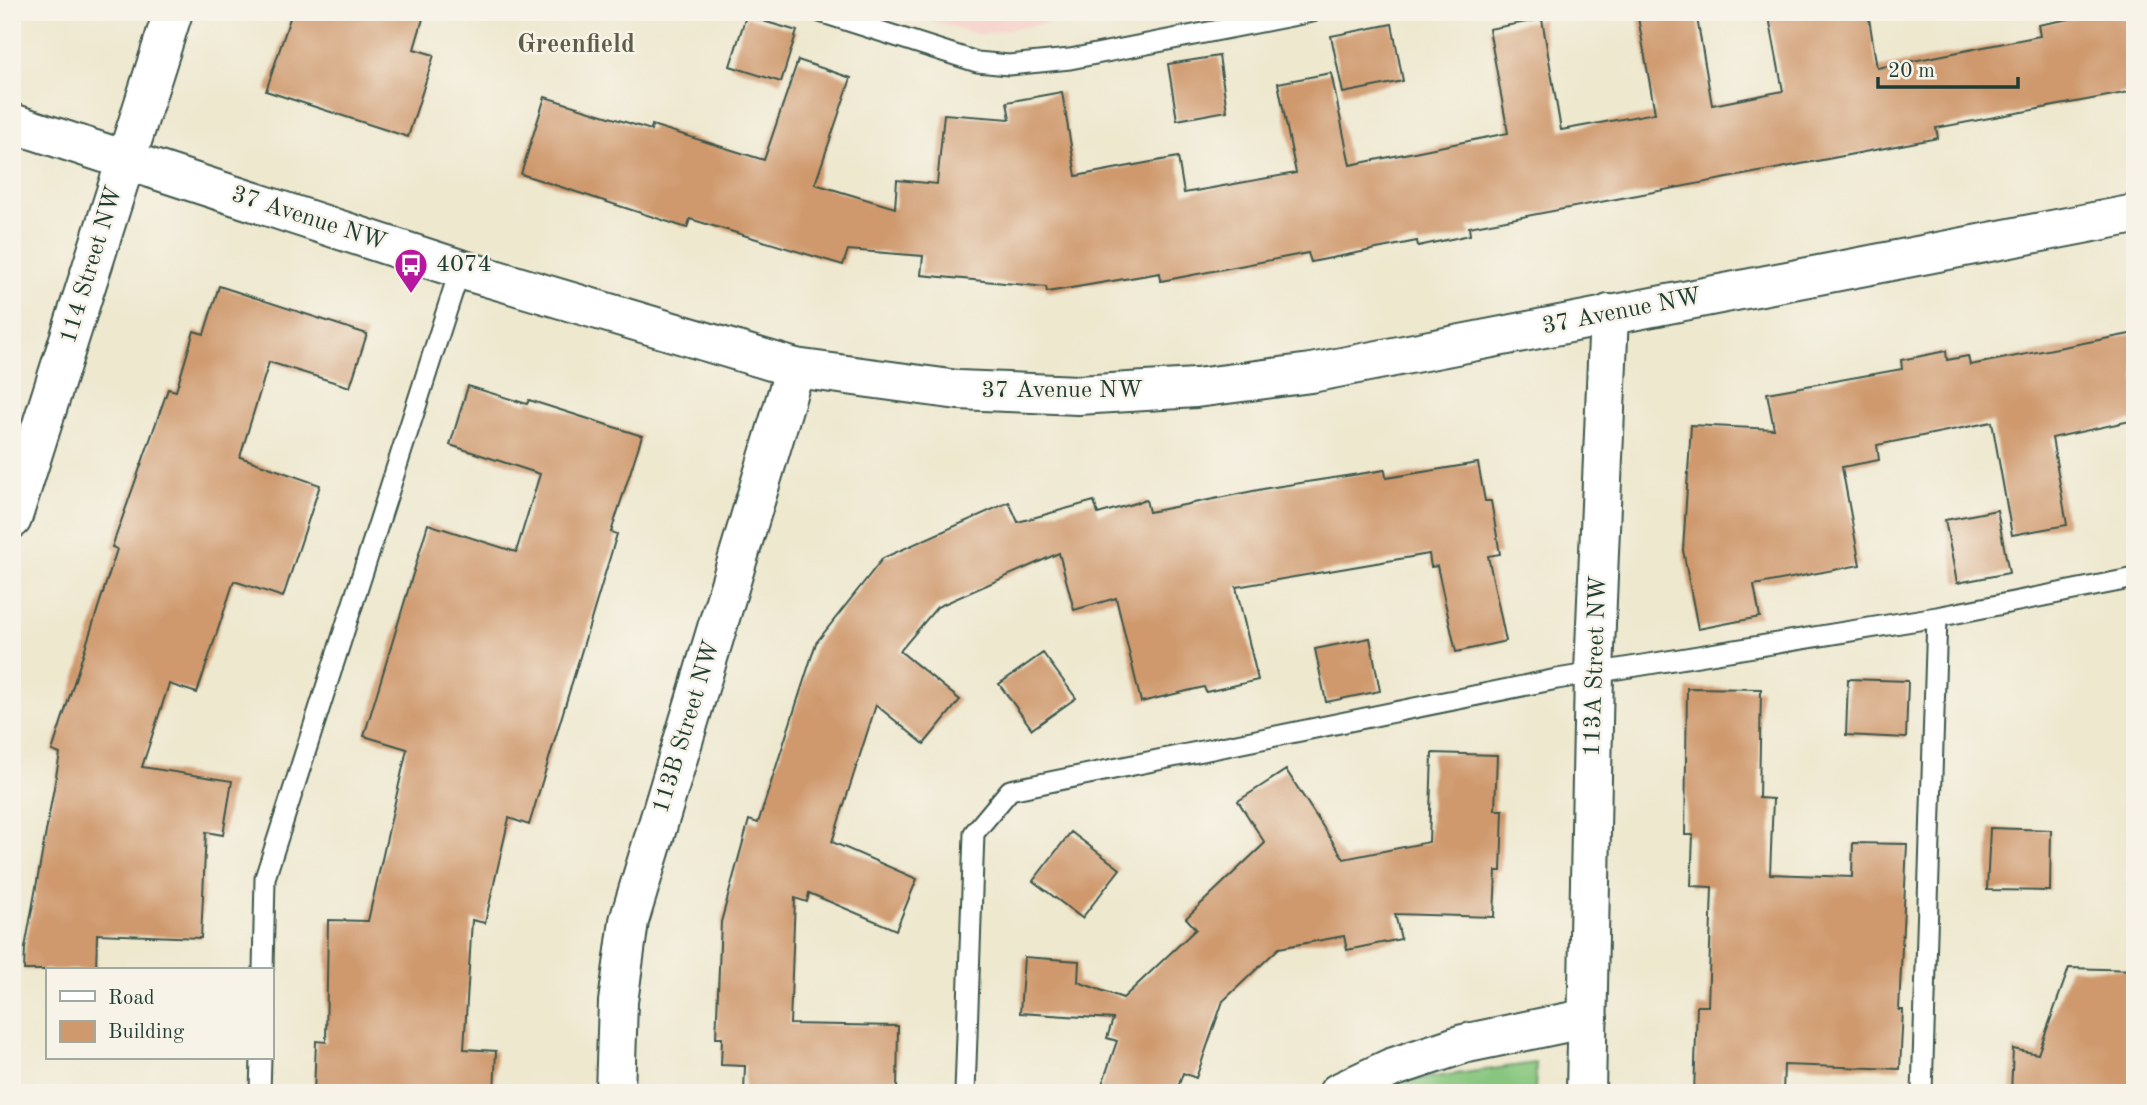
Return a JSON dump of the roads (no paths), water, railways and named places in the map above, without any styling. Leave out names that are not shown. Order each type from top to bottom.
[{"type":"street","name":"114 Street NW","points":[[12,519],[173,12]]},
{"type":"street","name":"37 Avenue NW","points":[[12,122],[460,269],[795,368],[958,390],[1078,395],[1157,390],[1311,373],[2135,214]]},
{"type":"street","name":"113A Street NW","points":[[1586,1093],[1594,672],[1609,314]]},
{"type":"street","name":"113B Street NW","points":[[615,1093],[618,1002],[629,921],[795,368]]},
{"type":"street","points":[[1338,1093],[1391,1068],[1463,1044],[1588,1017]]},
{"type":"lane","points":[[820,12],[977,62],[1009,65],[1070,60],[1312,12]]},
{"type":"lane","points":[[263,968],[265,878],[460,269]]},
{"type":"lane","points":[[965,1093],[974,833],[1010,790],[1594,672],[1937,617],[2135,578]]},
{"type":"lane","points":[[1922,1093],[1937,617]]},
{"type":"lane","points":[[260,1093],[261,1060]]},
{"type":"place","name":"4074","points":[[411,295]]},
{"type":"district","name":"Greenfield","points":[[576,45]]}]
